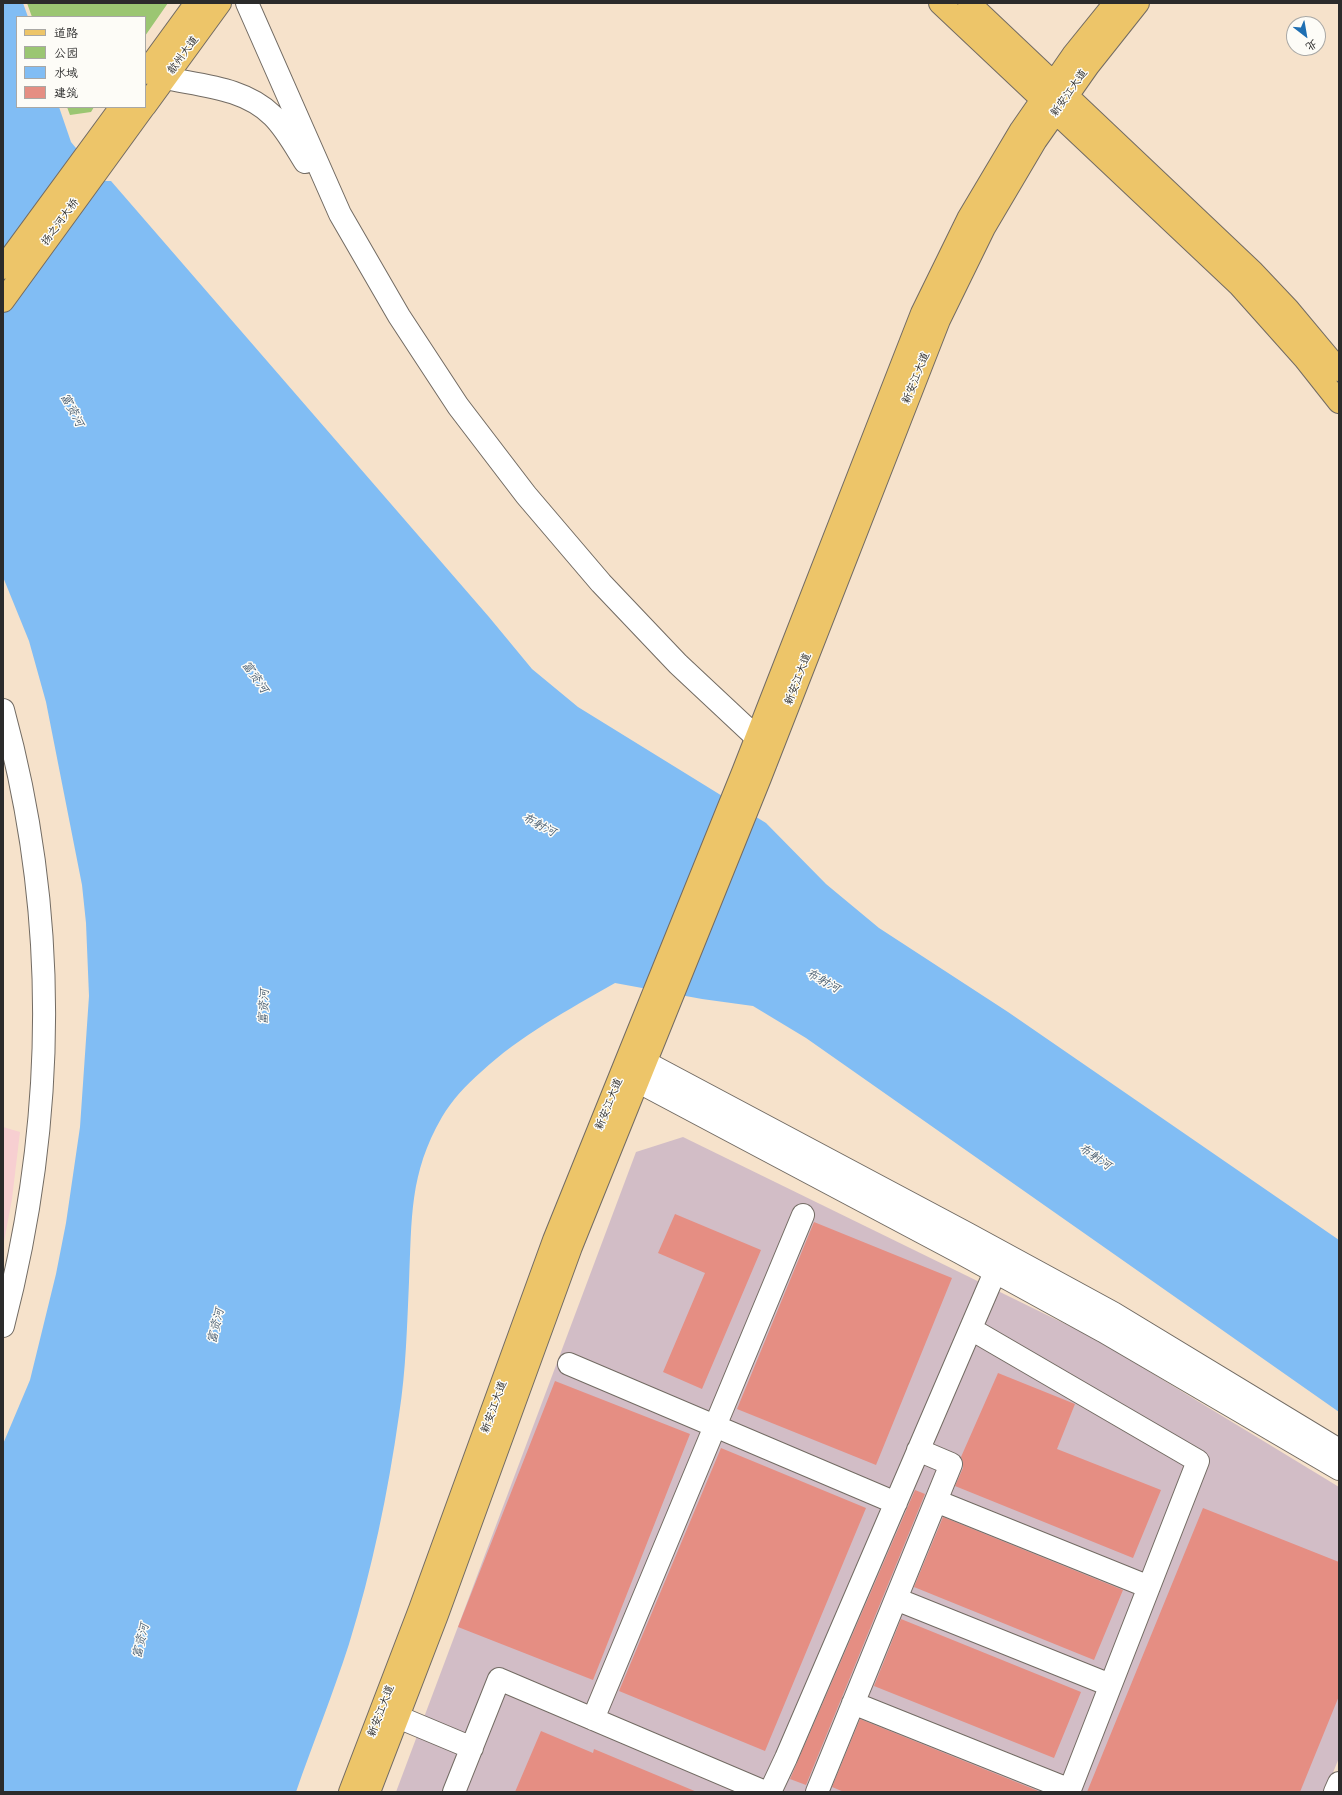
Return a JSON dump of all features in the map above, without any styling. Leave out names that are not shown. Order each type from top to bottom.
[{"type":"main road","name":"歙州大道","points":[[146,104],[155,76],[196,3]]},
{"type":"main road","name":"歙州大道","points":[[155,76],[220,3]]},
{"type":"main road","points":[[940,3],[1055,96],[1253,272],[1288,309],[1339,370]]},
{"type":"main road","points":[[969,3],[1055,96],[1239,285],[1305,359],[1339,402]]},
{"type":"main road","name":"新安江大道","points":[[370,1792],[440,1608],[571,1247],[634,1068],[748,782],[939,320],[984,228],[1013,177],[1055,96],[1115,3]]},
{"type":"main road","name":"新安江大道","points":[[748,782],[756,737],[922,313],[968,219],[1001,161],[1055,96],[1138,3]]},
{"type":"main road","points":[[111,137],[120,108]]},
{"type":"main road","name":"歙州大道","points":[[111,137],[144,108]]},
{"type":"main road","name":"扬之河大桥","points":[[3,268],[111,137]]},
{"type":"main road","name":"扬之河大桥","points":[[3,301],[111,137]]},
{"type":"main road","name":"新安江大道","points":[[350,1792],[420,1609],[554,1240],[634,1068]]},
{"type":"street","points":[[247,3],[340,214]]},
{"type":"street","points":[[155,76],[234,92],[245,96],[264,108],[282,126],[340,214],[372,272],[428,361],[485,443],[563,540],[641,625],[689,674],[756,737]]},
{"type":"street","points":[[3,710],[22,788],[36,871],[41,922],[45,1005],[43,1078],[37,1142],[17,1264],[3,1326]]},
{"type":"street","points":[[634,1068],[1116,1339],[1339,1469]]},
{"type":"street","points":[[634,1068],[968,1234],[1113,1314],[1339,1450]]},
{"type":"street","points":[[593,1719],[803,1216]]},
{"type":"street","points":[[770,1792],[995,1272]]},
{"type":"street","points":[[853,1703],[1069,1791],[1198,1461],[971,1329]]},
{"type":"street","points":[[569,1364],[896,1502]]},
{"type":"street","points":[[817,1792],[951,1464],[918,1450]]},
{"type":"street","points":[[936,1501],[1149,1587]]},
{"type":"street","points":[[896,1599],[1110,1685]]},
{"type":"street","points":[[454,1792],[499,1679],[765,1792]]},
{"type":"street","points":[[398,1716],[472,1748]]},
{"type":"street","points":[[1335,1792],[1339,1783]]},
{"type":"shaded area","points":[[3,1127],[20,1132],[12,1199],[3,1247]]},
{"type":"shaded area","points":[[683,1137],[1094,1338],[1339,1487],[1339,1758],[1325,1792],[396,1792],[636,1152]]},
{"type":"green space","points":[[27,3],[168,3],[146,35],[146,16],[32,16]]},
{"type":"green space","points":[[67,108],[93,108],[91,112],[70,115]]},
{"type":"water","points":[[3,3],[23,3],[28,16],[16,16],[16,108],[59,108],[71,142],[103,181],[111,181],[489,617],[532,669],[578,707],[766,823],[826,884],[879,928],[1008,1012],[1339,1240],[1339,1412],[806,1038],[753,1006],[702,999],[615,983],[562,1013],[512,1046],[475,1077],[450,1105],[442,1117],[423,1158],[414,1197],[412,1217],[403,1382],[395,1444],[384,1502],[372,1560],[349,1644],[296,1792],[3,1792],[3,1444],[30,1380],[56,1274],[66,1223],[80,1127],[89,996],[86,923],[82,885],[46,702],[29,641],[3,577]]},
{"type":"building","points":[[675,1214],[761,1250],[702,1389],[663,1372],[705,1273],[658,1253]]},
{"type":"building","points":[[814,1222],[952,1278],[876,1465],[737,1409]]},
{"type":"building","points":[[998,1373],[1075,1404],[1057,1449],[1161,1490],[1133,1558],[955,1486],[963,1468],[961,1457]]},
{"type":"building","points":[[555,1381],[690,1434],[593,1680],[458,1627]]},
{"type":"building","points":[[721,1448],[866,1508],[765,1751],[619,1691]]},
{"type":"building","points":[[915,1490],[925,1494],[806,1785],[790,1779]]},
{"type":"building","points":[[1203,1508],[1339,1562],[1339,1696],[1300,1792],[1087,1792]]},
{"type":"building","points":[[943,1517],[1123,1590],[1094,1660],[914,1587]]},
{"type":"building","points":[[901,1619],[1081,1692],[1054,1758],[874,1686]]},
{"type":"building","points":[[860,1719],[1041,1792],[844,1792],[832,1787]]},
{"type":"building","points":[[541,1731],[593,1753],[594,1749],[697,1792],[515,1792]]},
{"type":"water label","name":"富资河","points":[[72,410]]},
{"type":"water label","name":"富资河","points":[[255,677]]},
{"type":"water label","name":"布射河","points":[[539,825]]},
{"type":"water label","name":"布射河","points":[[823,981]]},
{"type":"water label","name":"富资河","points":[[264,1007]]},
{"type":"water label","name":"布射河","points":[[1095,1157]]},
{"type":"water label","name":"富资河","points":[[216,1326]]},
{"type":"water label","name":"富资河","points":[[141,1641]]}]
